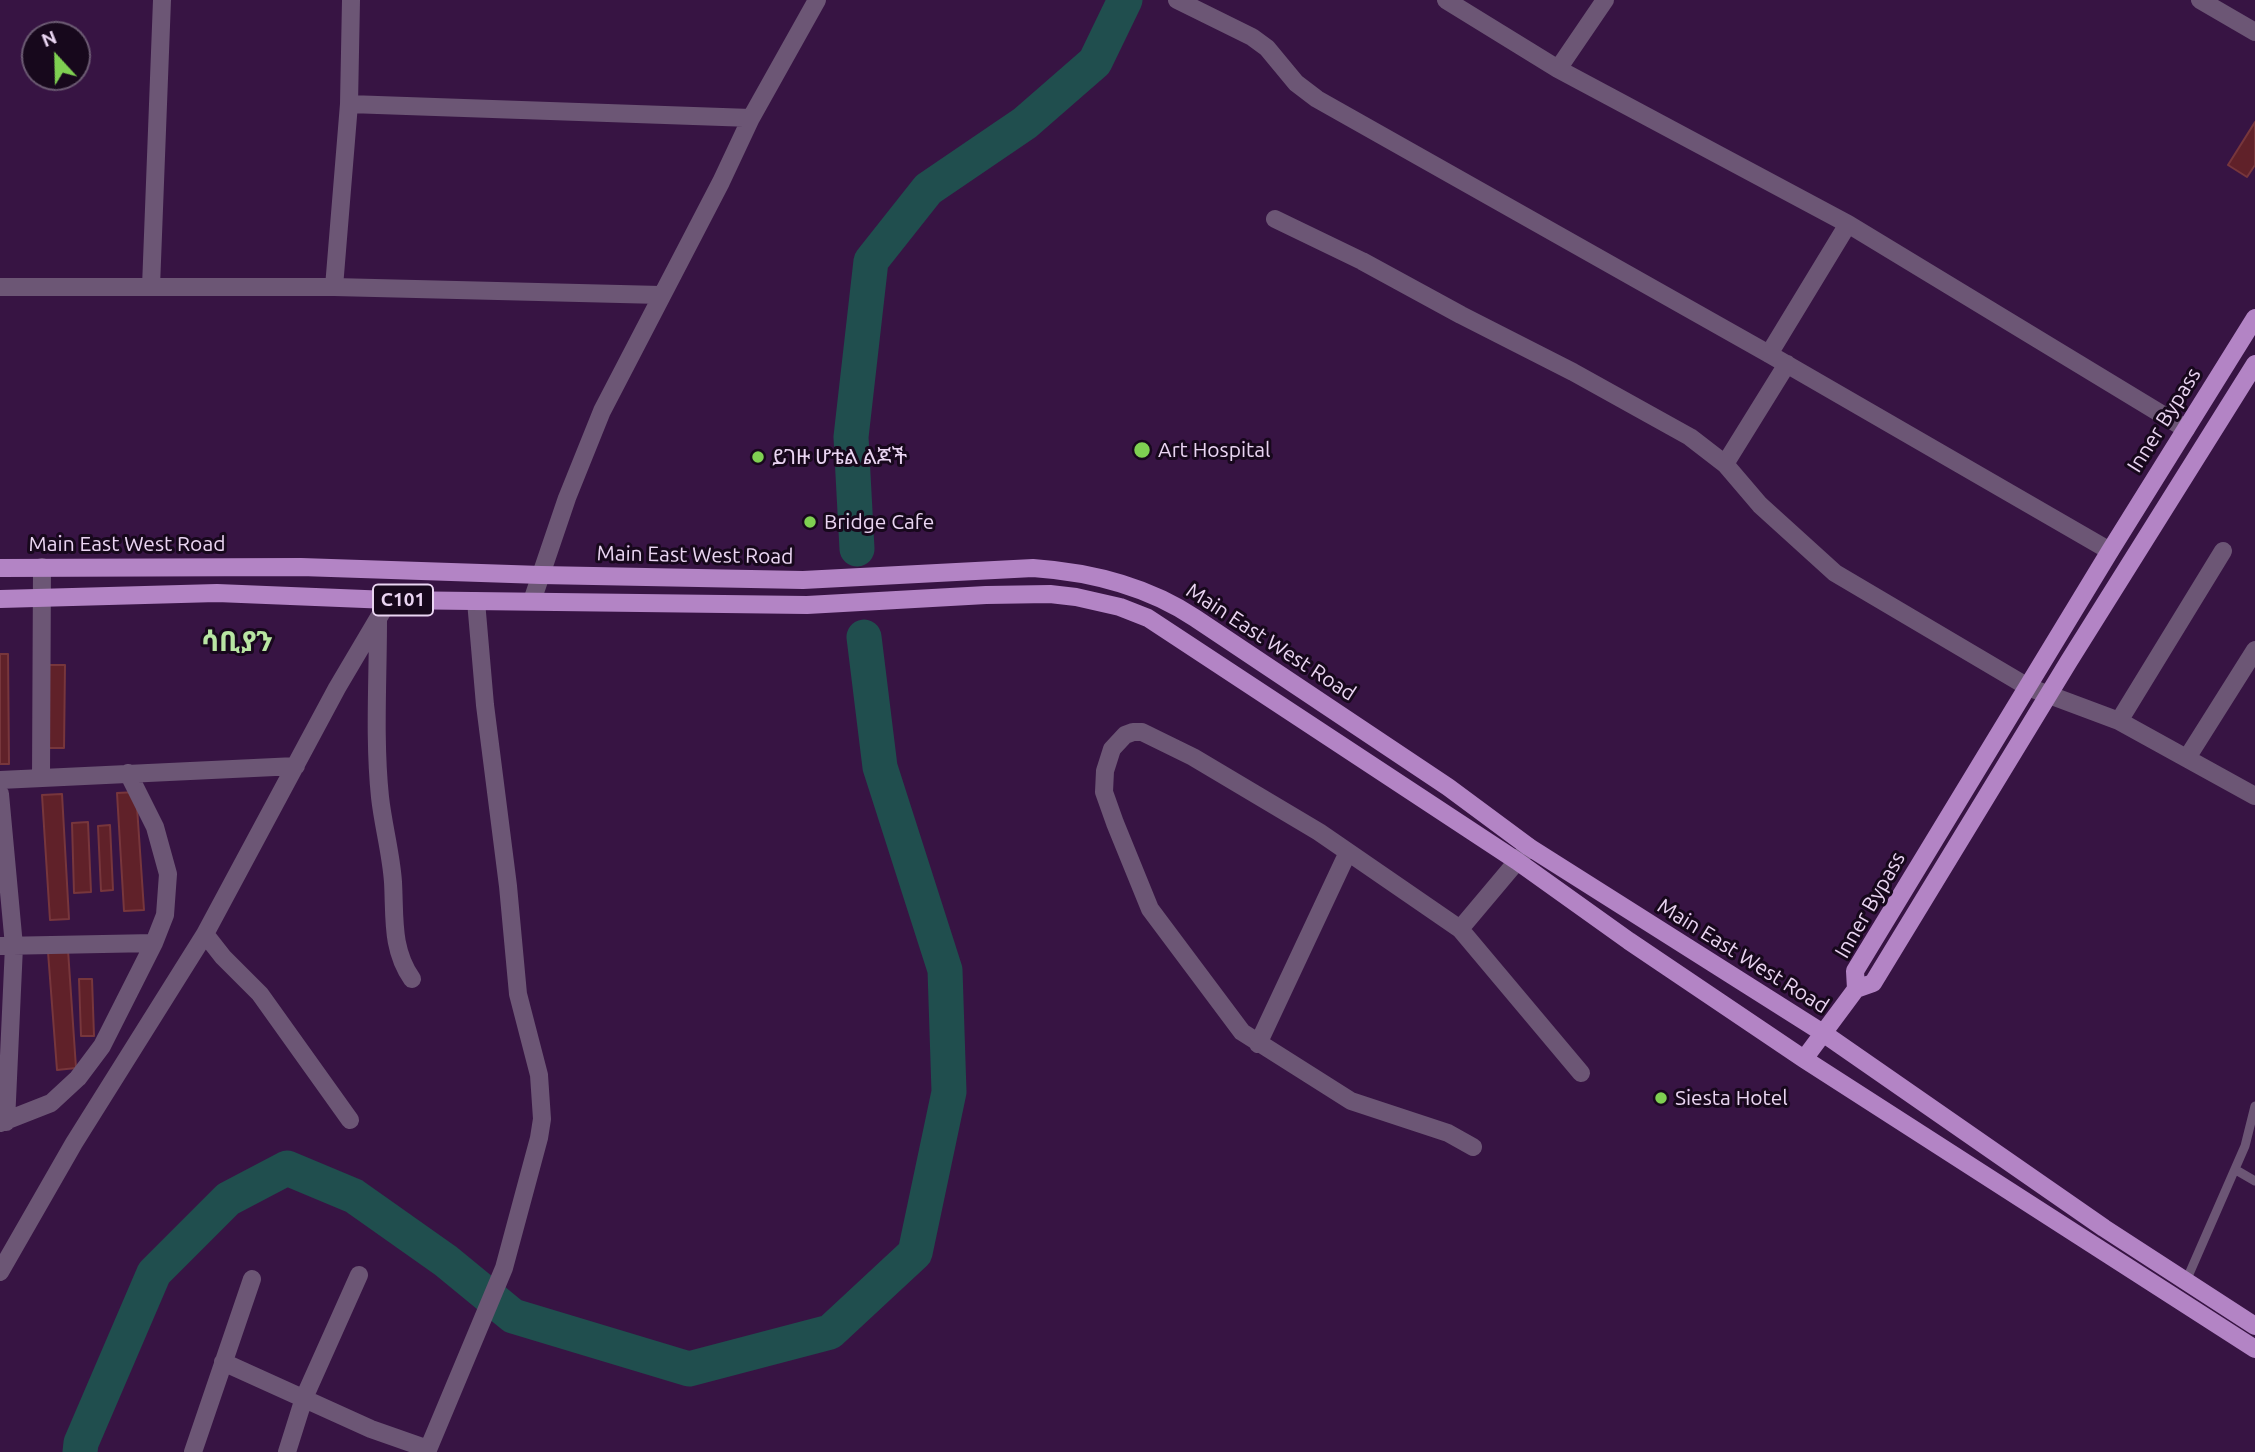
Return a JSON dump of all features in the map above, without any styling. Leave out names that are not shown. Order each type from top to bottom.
[{"type":"main road","name":"Inner Bypass","points":[[2255,318],[1855,971],[1856,989],[1873,983],[2255,364]]},
{"type":"main road","name":"Main East West Road","points":[[0,568],[301,567],[803,580],[1033,568],[1068,570],[1124,584],[1174,604],[1448,788],[1529,847],[1823,1033],[2104,1228],[2255,1326]]},
{"type":"main road","points":[[700,576],[700,604]]},
{"type":"main road","name":"C101","points":[[0,599],[217,593],[389,600],[807,605],[1051,594],[1119,607],[1147,618],[1181,639]]},
{"type":"main road","points":[[1195,618],[1181,639],[1517,861],[1629,941],[1804,1059],[2255,1349]]},
{"type":"main road","points":[[1433,807],[1448,788]]},
{"type":"main road","points":[[1629,941],[1645,920]]},
{"type":"main road","points":[[1804,1059],[1856,989]]},
{"type":"street","points":[[151,287],[162,0]]},
{"type":"street","points":[[334,287],[349,104],[351,0]]},
{"type":"street","points":[[532,601],[567,498],[602,411],[721,182],[751,118],[817,0]]},
{"type":"street","points":[[1177,0],[1252,37],[1267,48],[1296,83],[1317,99],[1787,364],[2110,551]]},
{"type":"street","points":[[1446,0],[1559,69],[1848,224],[2186,429]]},
{"type":"street","points":[[1559,69],[1605,0]]},
{"type":"street","points":[[2200,0],[2255,32]]},
{"type":"street","points":[[349,104],[751,118]]},
{"type":"street","points":[[1275,219],[1362,261],[1690,437],[1725,464],[1760,505],[1835,573],[2028,687],[2119,721],[2255,796]]},
{"type":"street","points":[[1769,354],[1848,224]]},
{"type":"street","points":[[0,287],[334,287],[661,295]]},
{"type":"street","points":[[1725,464],[1787,364]]},
{"type":"street","points":[[2119,721],[2223,551]]},
{"type":"street","points":[[41,777],[43,567]]},
{"type":"street","points":[[0,1272],[75,1143],[205,934],[337,688],[389,600]]},
{"type":"street","points":[[223,1362],[371,1429],[428,1451],[503,1268],[539,1138],[541,1099],[539,1075],[518,994],[508,886],[485,705],[476,601]]},
{"type":"street","points":[[378,621],[376,744],[380,798],[393,882],[392,912],[397,946],[404,967],[412,979]]},
{"type":"street","points":[[2187,758],[2255,650]]},
{"type":"street","points":[[1473,1147],[1448,1133],[1351,1101],[1242,1032],[1150,909],[1115,823],[1104,792],[1105,771],[1112,749],[1125,735],[1142,732],[1193,757],[1348,852],[1460,929],[1581,1073]]},
{"type":"street","points":[[0,780],[296,766]]},
{"type":"street","points":[[0,794],[7,946],[3,1123],[51,1103],[78,1078],[102,1046],[155,943],[165,915],[168,874],[155,827],[128,773]]},
{"type":"street","points":[[1460,929],[1529,847]]},
{"type":"street","points":[[1258,1044],[1348,852]]},
{"type":"street","points":[[205,934],[223,957],[260,994],[350,1120]]},
{"type":"street","points":[[7,946],[155,943]]},
{"type":"street","points":[[287,1452],[304,1398],[359,1275]]},
{"type":"street","points":[[193,1452],[252,1279]]},
{"type":"lane","points":[[2175,1297],[2186,1281],[2236,1170],[2255,1107]]},
{"type":"lane","points":[[2236,1170],[2255,1181]]},
{"type":"building","points":[[2255,122],[2255,165],[2247,177],[2228,165]]},
{"type":"building","points":[[0,654],[8,654],[9,764],[0,764]]},
{"type":"building","points":[[49,665],[65,665],[64,748],[48,748]]},
{"type":"building","points":[[136,792],[144,910],[124,911],[117,793]]},
{"type":"building","points":[[62,794],[69,919],[50,920],[42,795]]},
{"type":"building","points":[[88,822],[91,892],[74,893],[72,823]]},
{"type":"building","points":[[110,825],[113,890],[101,891],[98,826]]},
{"type":"building","points":[[68,950],[76,1068],[57,1070],[48,952]]},
{"type":"building","points":[[79,979],[92,979],[94,1036],[81,1036]]},
{"type":"waterway","points":[[857,549],[851,437],[871,261],[928,189],[1025,123],[1095,62],[1125,0]]},
{"type":"waterway","points":[[80,1452],[81,1443],[154,1273],[228,1199],[287,1168],[354,1196],[446,1261],[513,1316],[689,1369],[830,1332],[915,1253],[949,1092],[945,970],[880,767],[864,637]]},
{"type":"place","name":"Art Hospital","points":[[1142,450]]},
{"type":"place","name":"ይገዙ ሆቴል ልጆች","points":[[758,457]]},
{"type":"place","name":"Bridge Cafe","points":[[810,522]]},
{"type":"place","name":"Siesta Hotel","points":[[1661,1098]]},
{"type":"district","name":"ሳቢያን","points":[[237,642]]}]
